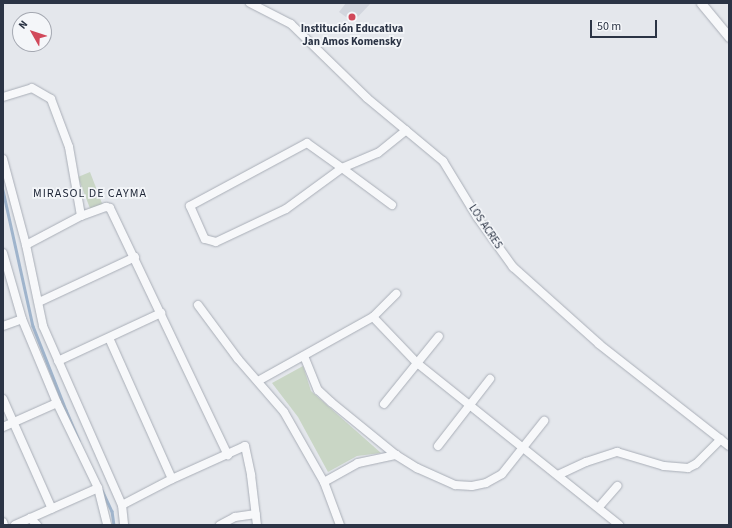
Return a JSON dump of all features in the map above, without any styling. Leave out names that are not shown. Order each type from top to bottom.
[{"type":"street","name":"LOS ACRES","points":[[250,3],[291,24],[367,98],[443,161],[477,218],[513,267],[599,344],[729,446]]},
{"type":"street","points":[[701,3],[729,36]]},
{"type":"street","points":[[3,96],[32,88],[51,99],[69,147],[81,216]]},
{"type":"street","points":[[392,205],[342,168],[307,143],[190,206],[205,238],[216,242],[286,208],[342,168],[378,153],[406,130]]},
{"type":"street","points":[[3,159],[26,245],[43,326],[122,505],[124,525]]},
{"type":"street","points":[[26,245],[81,216],[106,207],[110,208],[228,455]]},
{"type":"street","points":[[3,253],[4,263],[22,319],[57,403],[98,488],[107,525]]},
{"type":"street","points":[[39,302],[135,258]]},
{"type":"street","points":[[258,381],[373,317],[396,294]]},
{"type":"street","points":[[198,305],[238,358],[284,412],[324,482],[340,525]]},
{"type":"street","points":[[58,361],[161,313]]},
{"type":"street","points":[[373,317],[417,363],[619,525]]},
{"type":"street","points":[[3,326],[22,319]]},
{"type":"street","points":[[384,404],[439,336]]},
{"type":"street","points":[[109,338],[172,479]]},
{"type":"street","points":[[304,356],[318,390],[396,455],[435,477],[455,485],[472,486],[486,483],[502,474],[524,449],[544,421]]},
{"type":"street","points":[[438,446],[490,379]]},
{"type":"street","points":[[3,399],[52,509]]},
{"type":"street","points":[[3,427],[57,403]]},
{"type":"street","points":[[558,475],[586,462],[616,452],[664,466],[688,468],[696,464],[721,439]]},
{"type":"street","points":[[122,505],[172,479],[245,446],[251,475],[257,525]]},
{"type":"street","points":[[324,482],[358,463],[396,455]]},
{"type":"street","points":[[599,508],[617,486]]},
{"type":"street","points":[[14,525],[98,488]]},
{"type":"street","points":[[220,525],[235,517],[256,514]]},
{"type":"street","points":[[30,518],[38,525]]},
{"type":"shaded area","name":"Institución Educativa Jan Amos Komensky","points":[[346,3],[371,3],[353,22],[339,12]]},
{"type":"green space","points":[[90,172],[103,206],[91,211],[78,177]]},
{"type":"green space","points":[[303,366],[311,391],[381,453],[357,456],[328,472],[298,417],[272,383]]},
{"type":"waterway","points":[[3,190],[33,326],[79,440]]},
{"type":"waterway","points":[[102,490],[112,511],[114,525]]},
{"type":"place","name":"Institución Educativa Jan Amos Komensky","points":[[352,17]]},
{"type":"district","name":"MIRASOL DE CAYMA","points":[[90,194]]}]
